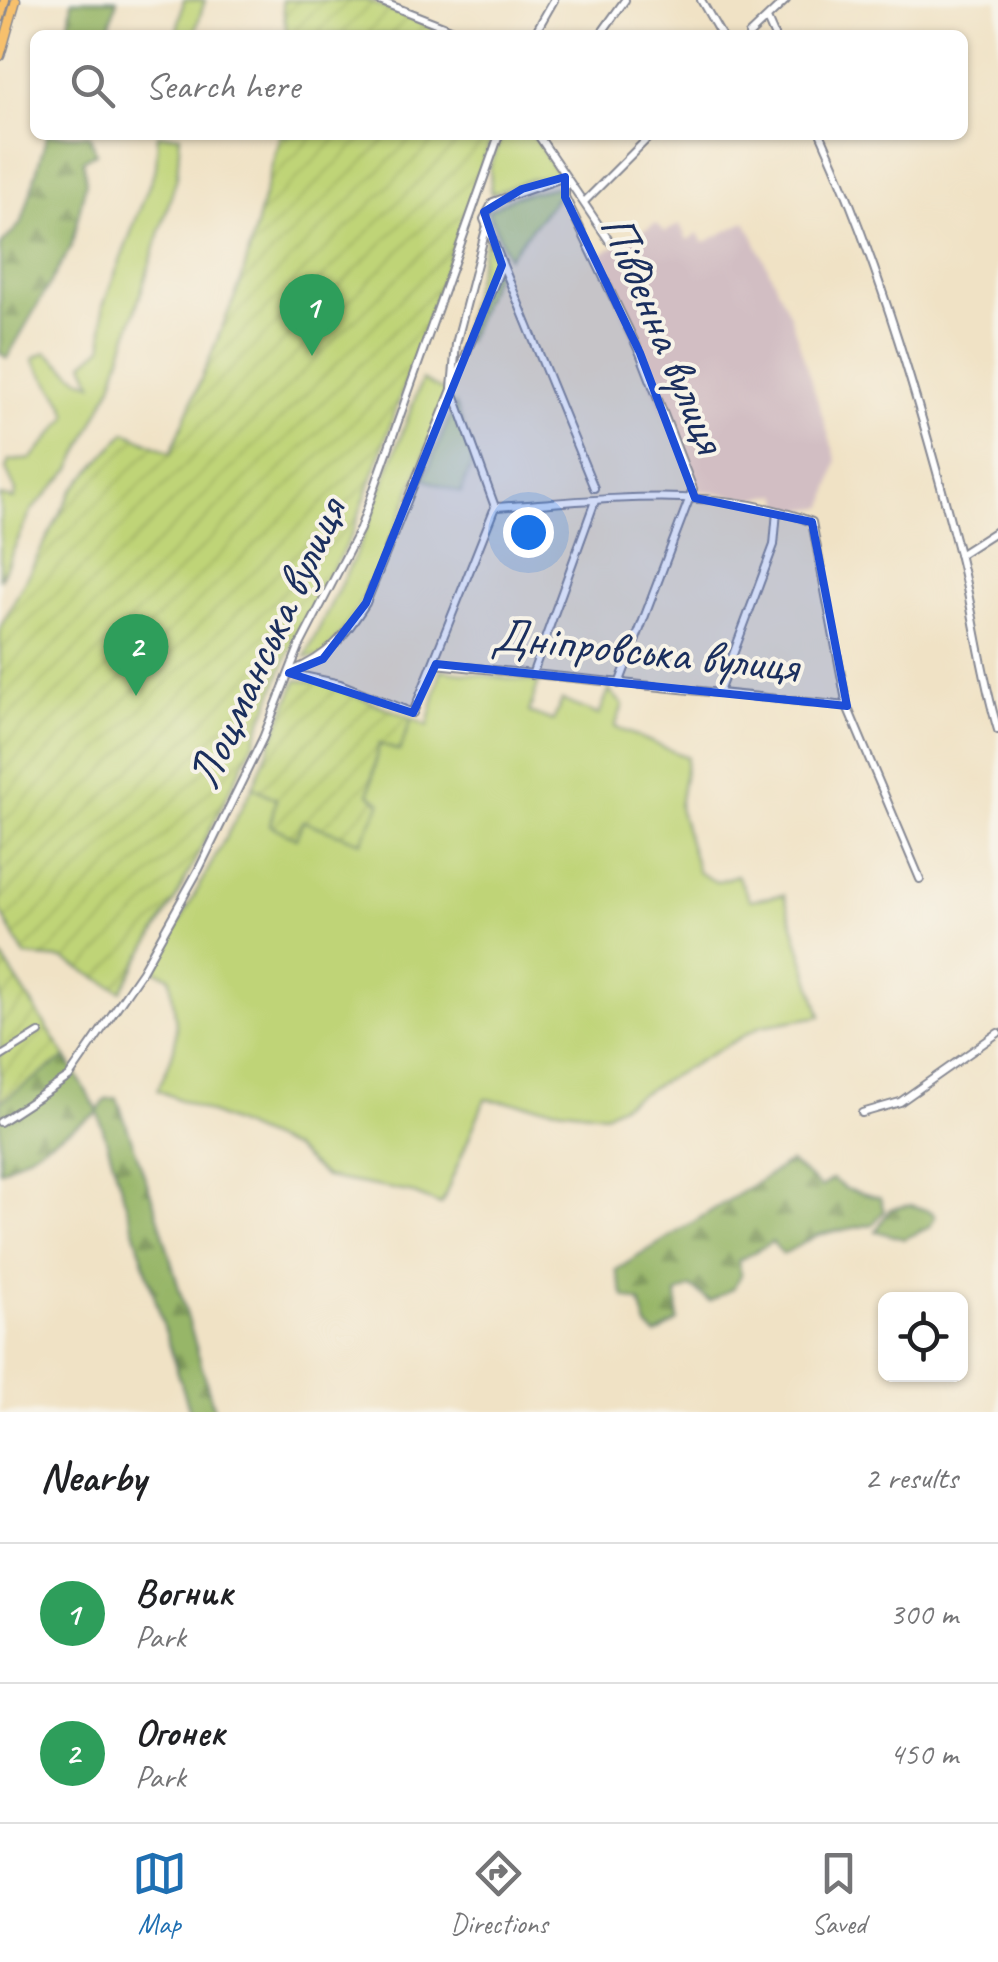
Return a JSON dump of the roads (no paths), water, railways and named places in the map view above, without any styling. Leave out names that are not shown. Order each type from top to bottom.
[{"type":"main road","points":[[0,18],[5,0]]},
{"type":"main road","points":[[0,56],[16,0]]},
{"type":"street","points":[[378,0],[453,30]]},
{"type":"street","points":[[537,30],[554,0]]},
{"type":"street","points":[[604,30],[626,0]]},
{"type":"street","points":[[701,0],[717,30]]},
{"type":"street","points":[[755,30],[786,0]]},
{"type":"street","points":[[767,20],[772,30]]},
{"type":"street","name":"Лоцманська вулиця","points":[[0,1122],[69,1077],[142,971],[233,800],[289,673],[360,530],[497,140]]},
{"type":"street","points":[[541,140],[610,242]]},
{"type":"street","points":[[585,201],[646,140]]},
{"type":"street","points":[[823,140],[900,344],[960,555],[980,672],[998,730]]},
{"type":"street","points":[[565,177],[493,202],[484,212],[486,229],[594,488]]},
{"type":"street","name":"Південна вулиця","points":[[565,177],[566,197],[640,352],[689,475],[693,499]]},
{"type":"street","points":[[480,188],[493,202]]},
{"type":"street","points":[[289,673],[340,684],[413,713],[436,664],[495,507],[452,388],[456,344],[486,229]]},
{"type":"street","points":[[289,673],[323,659],[344,639],[366,603],[502,265]]},
{"type":"street","points":[[620,684],[693,499]]},
{"type":"street","points":[[495,507],[693,499],[776,510],[812,522],[819,542],[847,706],[920,878]]},
{"type":"street","points":[[532,675],[595,501]]},
{"type":"street","points":[[718,692],[774,545],[776,510]]},
{"type":"street","points":[[960,555],[998,530]]},
{"type":"street","name":"Дніпровська вулиця","points":[[436,664],[847,706]]},
{"type":"street","points":[[0,1058],[39,1033]]},
{"type":"street","points":[[862,1112],[900,1102],[998,1033]]},
{"type":"place","name":"Вогник","points":[[312,356]]},
{"type":"place","name":"Огонек","points":[[136,696]]}]
